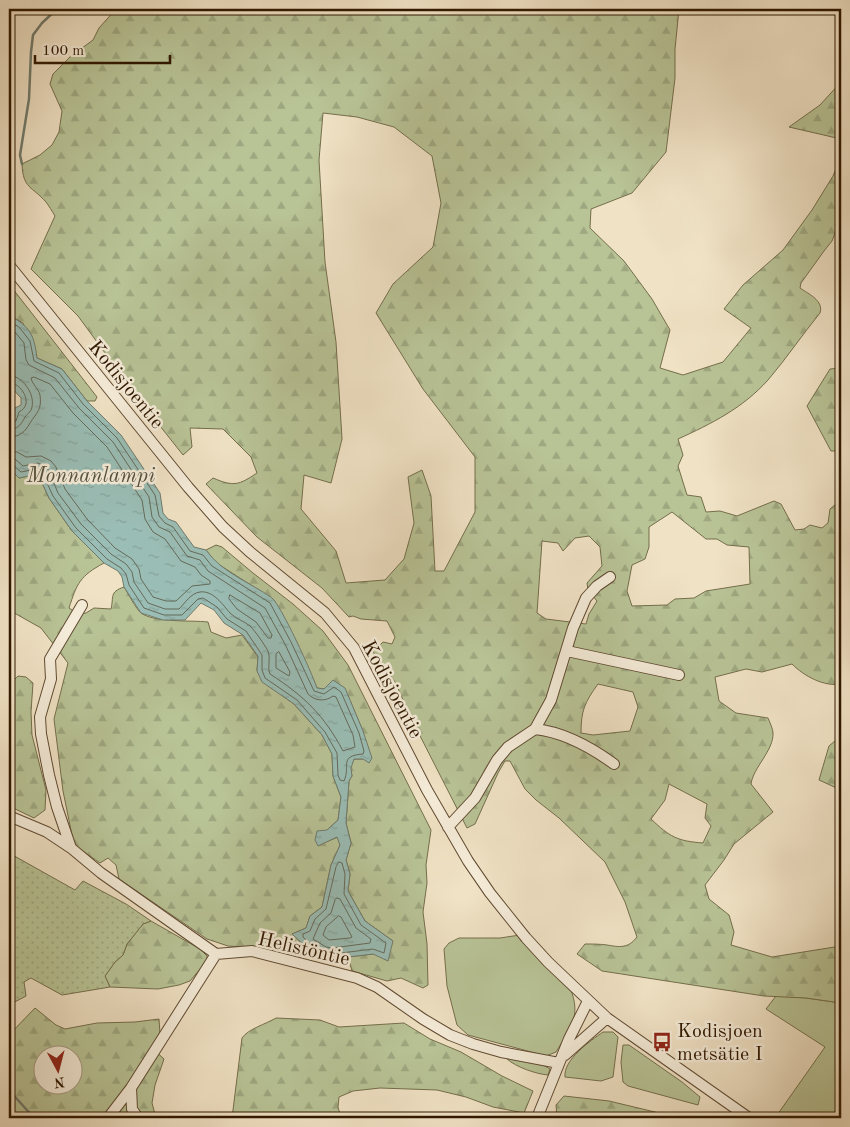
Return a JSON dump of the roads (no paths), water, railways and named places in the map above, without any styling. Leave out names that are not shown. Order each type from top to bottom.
[{"type":"street","name":"Kodisjoentie","points":[[9,265],[223,528],[325,613],[354,648],[426,790],[468,862],[496,900],[548,962],[607,1018],[749,1118]]},
{"type":"street","points":[[448,827],[475,798],[497,760],[508,747],[535,729],[552,700],[573,628],[586,598],[597,586],[610,577]]},
{"type":"street","points":[[71,848],[57,807],[49,775],[40,734],[40,717],[51,679],[50,659],[82,605]]},
{"type":"street","points":[[567,651],[679,675]]},
{"type":"street","points":[[535,729],[549,730],[599,753],[614,764]]},
{"type":"street","points":[[9,816],[47,832],[71,848],[101,873],[216,954],[131,1088],[108,1118]]},
{"type":"street","name":"Helistöntie","points":[[216,954],[252,951],[357,978],[377,987],[450,1035],[501,1052],[561,1060]]},
{"type":"street","points":[[537,1118],[588,1001]]},
{"type":"street","points":[[561,1060],[607,1018]]},
{"type":"street","points":[[131,1088],[132,1109],[138,1118]]},
{"type":"water","name":"Monnanlampi","points":[[9,315],[22,323],[30,332],[37,358],[62,369],[87,401],[121,435],[160,493],[163,513],[168,519],[176,522],[194,547],[206,550],[228,571],[272,598],[289,626],[317,688],[324,689],[333,680],[345,688],[372,758],[369,763],[363,759],[354,759],[351,768],[352,776],[349,781],[346,823],[351,843],[346,860],[350,874],[348,891],[365,921],[393,941],[388,961],[373,954],[332,959],[322,958],[292,934],[306,928],[310,916],[322,907],[331,865],[340,845],[337,837],[318,846],[315,840],[317,831],[327,830],[338,820],[341,797],[333,776],[332,754],[322,735],[294,704],[262,682],[257,671],[258,656],[243,635],[224,623],[214,610],[201,603],[185,620],[163,620],[141,613],[124,587],[122,577],[118,571],[104,563],[72,531],[49,498],[38,474],[19,478],[9,468],[9,420],[15,408],[21,405],[21,398],[10,386]]},
{"type":"waterway","points":[[22,164],[20,155],[29,99],[33,35],[42,23],[57,9]]},
{"type":"waterway","points":[[9,1090],[34,1118]]},
{"type":"place","name":"Kodisjoen metsätie I","points":[[662,1042]]}]
